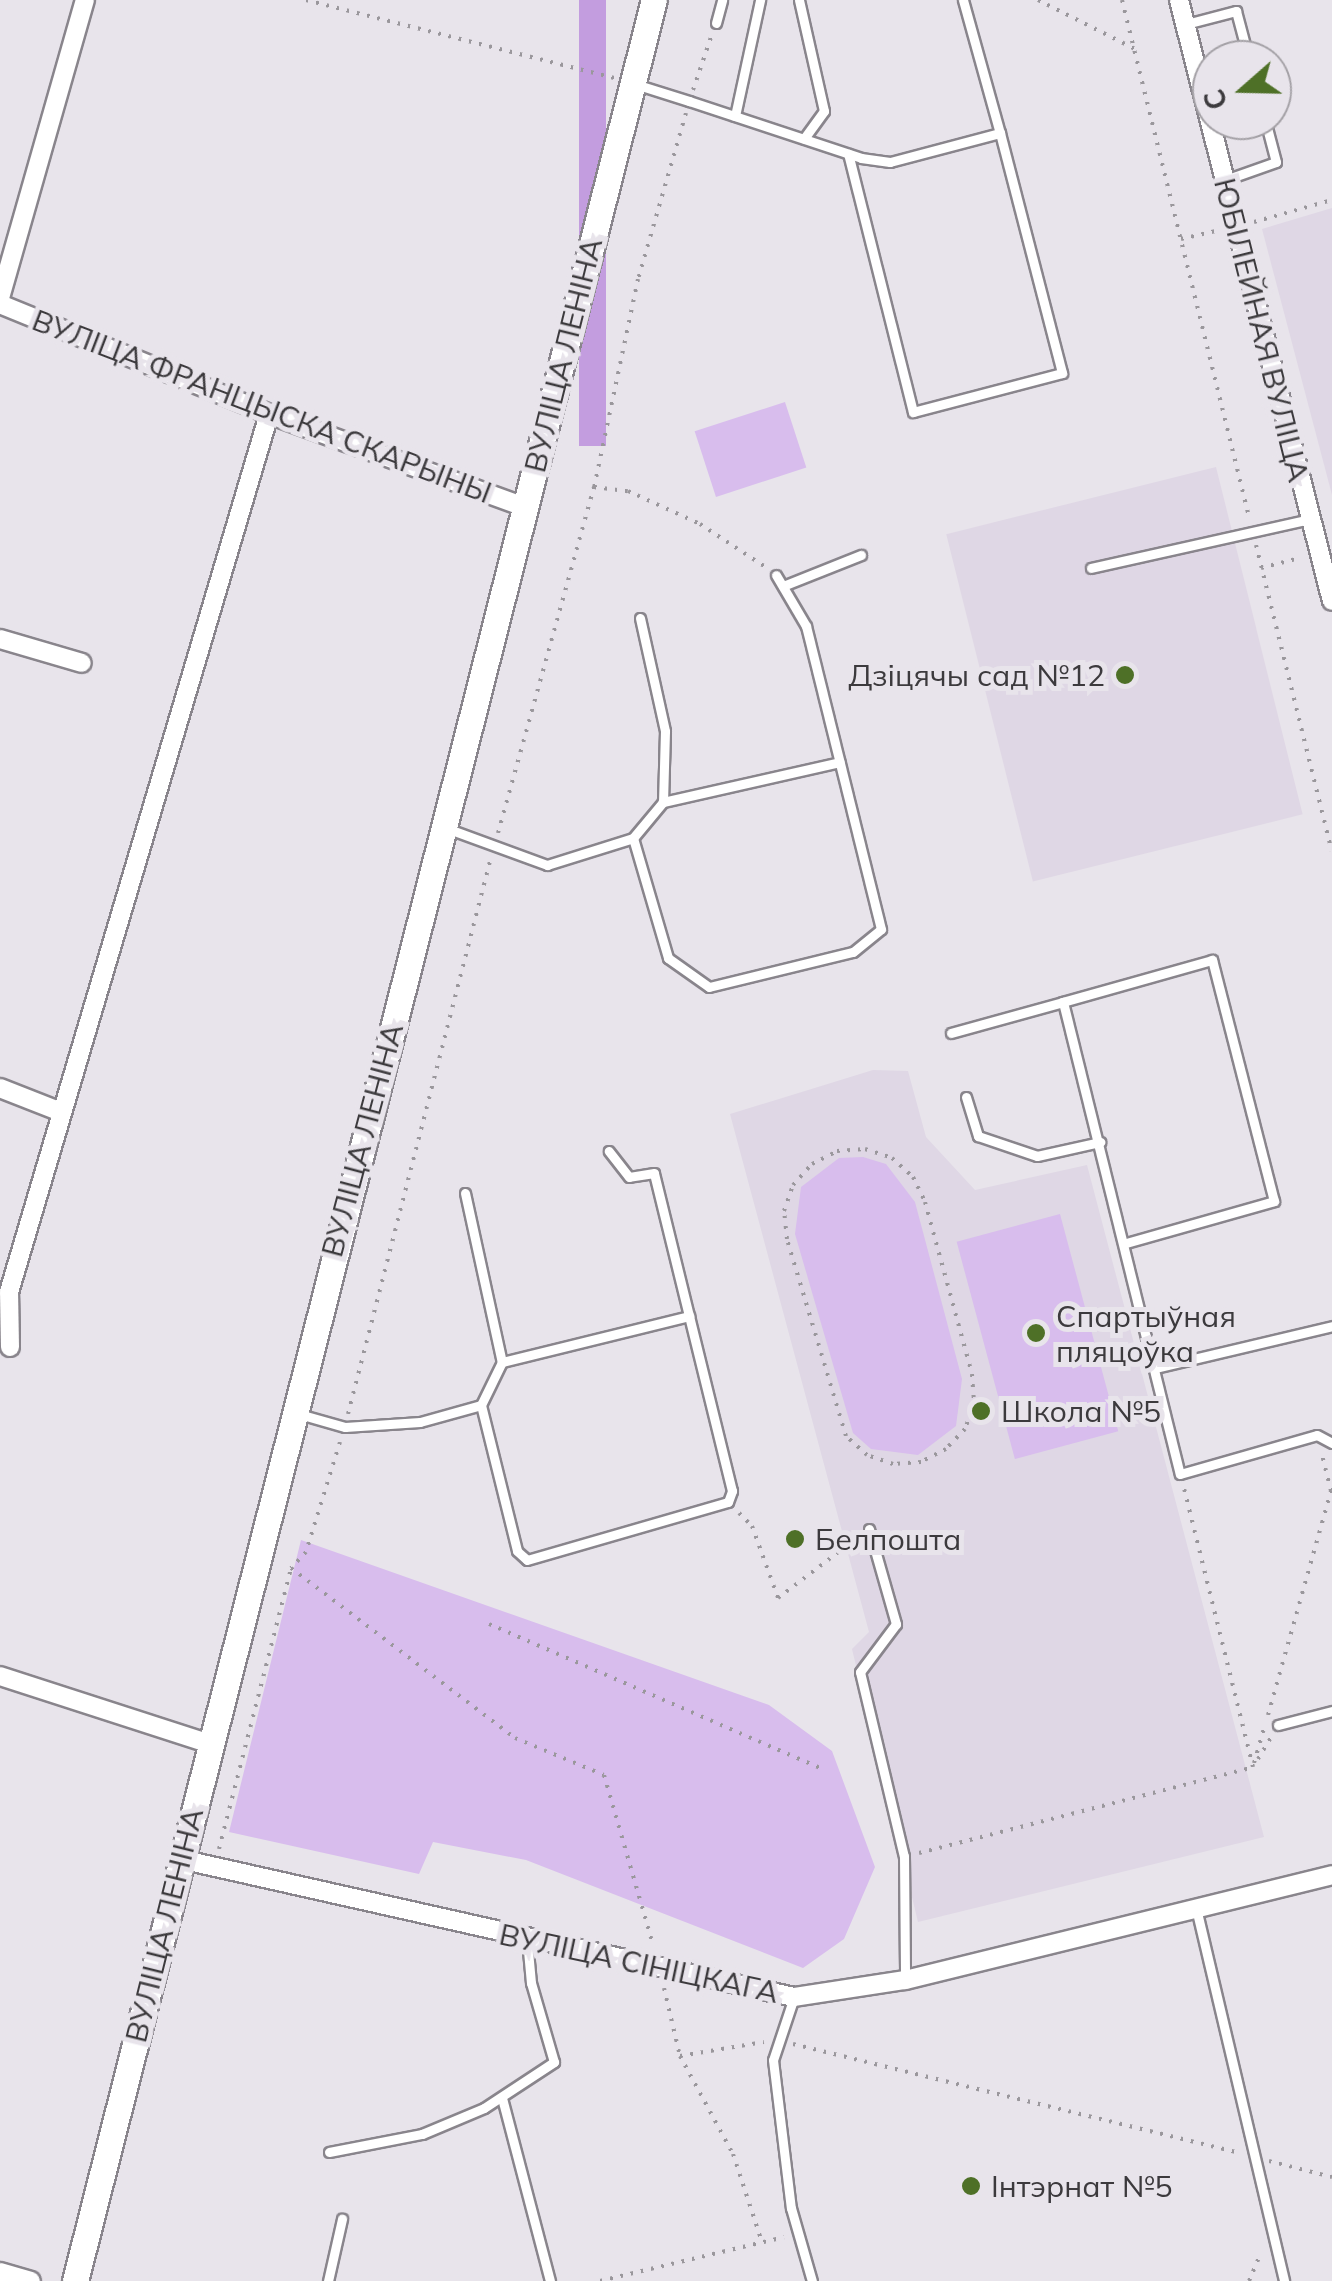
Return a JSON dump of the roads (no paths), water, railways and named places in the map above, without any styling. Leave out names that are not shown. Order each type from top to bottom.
[{"type":"main road","name":"ВУЛІЦА ЛЕНІНА","points":[[75,2281],[291,1412],[654,0]]},
{"type":"street","points":[[0,301],[84,0]]},
{"type":"street","name":"ЮБІЛЕЙНАЯ ВУЛІЦА","points":[[1179,0],[1332,601]]},
{"type":"street","name":"ВУЛІЦА ФРАНЦЫСКА СКАРЫНЫ","points":[[0,301],[269,414],[524,507]]},
{"type":"street","points":[[10,1347],[4,1290],[269,414]]},
{"type":"street","points":[[0,638],[82,662]]},
{"type":"street","points":[[0,1088],[60,1112]]},
{"type":"street","points":[[0,1676],[210,1744]]},
{"type":"street","name":"ВУЛІЦА СІНІЦКАГА","points":[[180,1858],[527,1940],[794,1997],[904,1980],[1332,1874]]},
{"type":"street","points":[[0,2272],[30,2281]]},
{"type":"lane","points":[[716,23],[722,0]]},
{"type":"lane","points":[[735,116],[760,0]]},
{"type":"lane","points":[[799,0],[824,111],[804,139]]},
{"type":"lane","points":[[848,154],[913,412],[1062,374],[963,0]]},
{"type":"lane","points":[[1185,24],[1236,11],[1244,40]]},
{"type":"lane","points":[[633,83],[848,154],[890,162],[1000,133]]},
{"type":"lane","points":[[1225,180],[1276,162],[1270,140]]},
{"type":"lane","points":[[1091,568],[1310,518]]},
{"type":"lane","points":[[783,586],[861,555]]},
{"type":"lane","points":[[633,838],[668,958],[709,987],[853,952],[881,929],[806,626],[776,575]]},
{"type":"lane","points":[[640,618],[665,730],[663,802]]},
{"type":"lane","points":[[444,827],[547,865],[633,838],[663,802],[840,762]]},
{"type":"lane","points":[[950,1033],[1212,960],[1274,1201],[1126,1244]]},
{"type":"lane","points":[[1063,1002],[1180,1474],[1317,1435],[1332,1443]]},
{"type":"lane","points":[[966,1097],[978,1136],[1037,1156],[1100,1142]]},
{"type":"lane","points":[[465,1192],[502,1362],[481,1406],[517,1551],[527,1560],[728,1502],[732,1491],[654,1174],[630,1178],[609,1151]]},
{"type":"lane","points":[[502,1362],[689,1316]]},
{"type":"lane","points":[[1155,1368],[1332,1326]]},
{"type":"lane","points":[[291,1412],[345,1427],[420,1422],[481,1406]]},
{"type":"lane","points":[[869,1529],[896,1624],[860,1672],[904,1856],[904,1980]]},
{"type":"lane","points":[[1278,1724],[1332,1711]]},
{"type":"lane","points":[[1196,1908],[1284,2281]]},
{"type":"lane","points":[[329,2152],[422,2134],[502,2098],[554,2062],[527,1940]]},
{"type":"lane","points":[[794,1997],[775,2040],[798,2234],[812,2281]]},
{"type":"lane","points":[[502,2098],[550,2281]]},
{"type":"lane","points":[[328,2281],[342,2219]]},
{"type":"place","name":"Дзіцячы сад №12","points":[[1125,675]]},
{"type":"place","name":"Спартыўная пляцоўка","points":[[1036,1333]]},
{"type":"place","name":"Школа №5","points":[[981,1411]]},
{"type":"place","name":"Белпошта","points":[[795,1539]]},
{"type":"place","name":"Інтэрнат №5","points":[[971,2186]]}]
